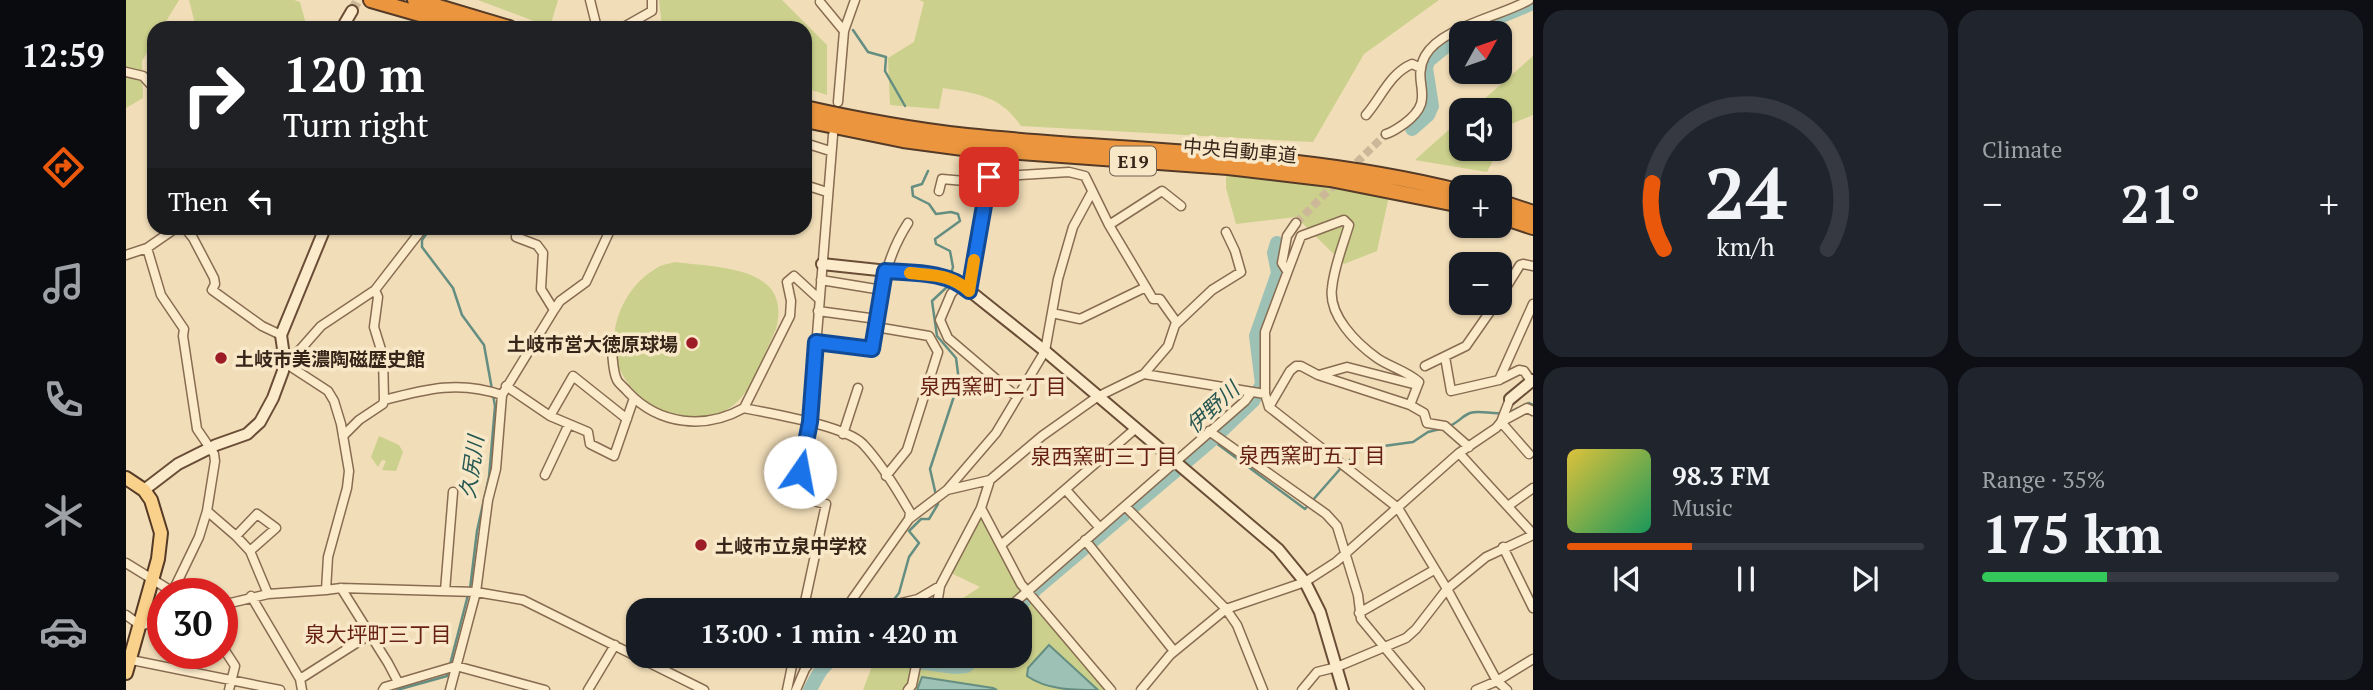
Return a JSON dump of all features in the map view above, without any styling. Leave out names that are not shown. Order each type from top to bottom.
[{"type":"highway","points":[[371,0],[445,21]]},
{"type":"highway","points":[[415,0],[486,21]]},
{"type":"highway","name":"中央自動車道","points":[[812,110],[964,136],[1229,156],[1332,167],[1449,189]]},
{"type":"highway","name":"中央自動車道","points":[[812,121],[902,140],[962,148],[1228,167],[1330,179],[1449,203]]},
{"type":"highway","points":[[1512,206],[1533,213]]},
{"type":"highway","points":[[1512,220],[1533,227]]},
{"type":"main road","points":[[126,478],[144,490],[155,511],[161,544],[153,578]]},
{"type":"main road","points":[[126,673],[147,601]]},
{"type":"street","points":[[590,0],[595,21]]},
{"type":"street","points":[[634,21],[652,11],[652,0]]},
{"type":"street","points":[[838,102],[844,31],[855,0]]},
{"type":"street","points":[[1386,134],[1392,133],[1415,115],[1423,104],[1420,68],[1426,54],[1465,26],[1529,0]]},
{"type":"street","points":[[820,2],[844,31]]},
{"type":"street","points":[[346,21],[352,11]]},
{"type":"street","points":[[1366,115],[1399,70],[1412,64],[1420,68]]},
{"type":"street","points":[[126,72],[143,76],[147,80]]},
{"type":"street","points":[[806,598],[826,504],[794,497],[810,422],[833,135]]},
{"type":"street","points":[[812,145],[830,150]]},
{"type":"street","points":[[939,191],[942,179],[1024,174],[1079,173],[1086,176],[1109,225],[1153,299],[1160,299],[1177,323]]},
{"type":"street","points":[[969,291],[990,177]]},
{"type":"street","points":[[812,187],[828,191]]},
{"type":"street","points":[[1109,225],[1163,191],[1181,206]]},
{"type":"street","points":[[853,598],[909,519],[944,492],[996,433],[1045,351],[1058,279],[1073,227],[1092,192]]},
{"type":"street","points":[[1410,405],[1419,382],[1378,359],[1351,335],[1334,307],[1331,290],[1349,225],[1344,220],[1301,236],[1265,332],[1265,394],[1269,407],[1398,508],[1447,589],[1497,681],[1507,690]]},
{"type":"street","points":[[816,342],[872,349],[885,271],[894,244],[908,223]]},
{"type":"street","points":[[1287,271],[1282,263],[1287,236],[1296,223]]},
{"type":"street","points":[[944,492],[990,480],[1042,436],[1097,397],[1144,374],[1168,346],[1177,323],[1212,290],[1241,272],[1226,232]]},
{"type":"street","points":[[126,255],[147,248],[166,235]]},
{"type":"street","points":[[191,235],[214,278],[212,290],[262,326],[281,335]]},
{"type":"street","points":[[144,490],[178,464],[254,429],[273,398],[285,363],[281,335],[322,235]]},
{"type":"street","points":[[285,363],[291,360],[327,321],[375,290],[417,235]]},
{"type":"street","points":[[516,235],[537,245],[543,253],[541,289],[554,310]]},
{"type":"street","points":[[450,690],[476,592],[488,500],[496,469],[498,391],[560,301],[586,282],[608,235]]},
{"type":"street","points":[[147,248],[161,295],[184,329],[197,429],[214,454],[215,461],[207,511],[199,537],[179,578]]},
{"type":"street","points":[[822,264],[944,276],[958,282],[1045,351],[1270,541],[1305,582],[1320,612],[1343,690]]},
{"type":"street","points":[[1512,278],[1520,265],[1533,266]]},
{"type":"street","points":[[612,352],[617,380],[634,398],[655,413],[676,420],[701,422],[730,415],[744,408],[790,316],[791,301],[787,282],[794,276],[819,299]]},
{"type":"street","points":[[821,280],[882,290]]},
{"type":"street","points":[[958,282],[940,320],[948,338],[1017,397]]},
{"type":"street","points":[[1052,313],[1080,319],[1146,287]]},
{"type":"street","points":[[343,436],[359,420],[383,404],[384,400],[383,356],[374,327],[378,297],[375,290]]},
{"type":"street","points":[[1499,380],[1533,304]]},
{"type":"street","points":[[818,311],[929,336],[938,352],[907,450],[886,476]]},
{"type":"street","points":[[1425,366],[1466,346],[1488,315]]},
{"type":"street","points":[[1141,690],[1174,651],[1226,609],[1305,582],[1346,554],[1459,453],[1496,428],[1505,412],[1532,380],[1524,371],[1519,370],[1499,380],[1451,391],[1445,357]]},
{"type":"street","points":[[285,363],[328,391],[334,401],[348,460],[348,479],[328,556],[326,590]]},
{"type":"street","points":[[1269,407],[1290,371],[1301,366],[1318,375],[1410,405],[1424,413],[1427,423],[1449,428],[1469,447]]},
{"type":"street","points":[[1318,375],[1347,367],[1418,385]]},
{"type":"street","points":[[1144,374],[1265,394]]},
{"type":"street","points":[[550,416],[573,376],[627,419]]},
{"type":"street","points":[[384,400],[441,387],[459,386],[498,391],[588,432],[590,444],[614,456],[634,398]]},
{"type":"street","points":[[843,434],[858,388]]},
{"type":"street","points":[[1018,598],[1251,393]]},
{"type":"street","points":[[744,408],[810,422],[862,443],[907,506],[909,519]]},
{"type":"street","points":[[1505,412],[1527,408],[1533,411]]},
{"type":"street","points":[[1505,412],[1529,454]]},
{"type":"street","points":[[545,475],[569,424]]},
{"type":"street","points":[[1000,545],[1135,429]]},
{"type":"street","points":[[1209,431],[1337,526],[1358,595],[1359,612],[1368,630],[1420,690]]},
{"type":"street","points":[[1302,690],[1317,672],[1337,667],[1406,638],[1447,589],[1486,557],[1533,534],[1459,453]]},
{"type":"street","points":[[938,598],[940,586],[981,508],[990,480]]},
{"type":"street","points":[[1508,506],[1533,488]]},
{"type":"street","points":[[1066,490],[1100,528]]},
{"type":"street","points":[[445,591],[453,492]]},
{"type":"street","points":[[1125,506],[1226,609],[1237,625],[1262,690]]},
{"type":"street","points":[[981,508],[1026,590],[1111,690]]},
{"type":"street","points":[[207,511],[250,551],[268,594]]},
{"type":"street","points":[[236,536],[257,514],[276,528],[250,551]]},
{"type":"street","points":[[1085,540],[1174,651]]},
{"type":"street","points":[[1503,547],[1533,608]]},
{"type":"street","points":[[126,563],[150,578]]},
{"type":"street","points":[[1359,612],[1434,570]]},
{"type":"street","points":[[920,598],[940,586]]},
{"type":"street","points":[[341,589],[398,682]]},
{"type":"street","points":[[238,600],[268,594],[341,589],[476,592],[523,600],[704,690]]},
{"type":"street","points":[[251,596],[300,679],[302,690]]},
{"type":"street","points":[[126,615],[140,625],[147,624]]},
{"type":"street","points":[[300,679],[369,635]]},
{"type":"street","points":[[588,690],[615,645]]},
{"type":"street","points":[[128,659],[280,690]]},
{"type":"street","points":[[1476,690],[1497,681],[1533,659]]},
{"type":"street","points":[[383,690],[384,687],[398,682],[456,666],[545,690]]},
{"type":"street","points":[[787,690],[792,668]]},
{"type":"street","points":[[796,690],[806,668]]},
{"type":"street","points":[[908,690],[916,668]]},
{"type":"street","points":[[229,690],[234,669]]},
{"type":"green space","points":[[126,0],[179,0],[166,21],[147,21],[147,53],[142,61],[143,98],[126,108]]},
{"type":"green space","points":[[189,0],[294,0],[300,2],[305,21],[194,21]]},
{"type":"green space","points":[[478,0],[558,0],[552,21],[534,21]]},
{"type":"green space","points":[[659,0],[782,0],[803,21],[661,21]]},
{"type":"green space","points":[[919,0],[1439,0],[1364,54],[1313,142],[1021,126],[996,102],[977,94],[943,88],[939,109],[890,105],[888,58],[914,42],[924,2]]},
{"type":"green space","points":[[812,30],[827,45],[827,95],[812,90]]},
{"type":"green space","points":[[1533,56],[1533,115],[1512,124],[1512,98],[1486,98],[1501,84],[1512,84],[1512,75]]},
{"type":"green space","points":[[1449,130],[1449,161],[1493,161],[1487,172],[1415,160]]},
{"type":"green space","points":[[1226,176],[1315,178],[1389,196],[1377,251],[1344,264],[1296,217],[1236,224],[1226,188]]},
{"type":"green space","name":"土岐市営大徳原球場","points":[[675,262],[748,274],[763,281],[773,292],[778,308],[776,329],[748,389],[735,404],[721,413],[705,417],[672,414],[642,398],[630,386],[616,358],[615,329],[625,301],[643,278],[659,267]]},
{"type":"green space","points":[[379,436],[399,445],[403,452],[396,471],[382,470],[386,461],[382,460],[378,467],[371,457]]},
{"type":"green space","points":[[978,518],[984,519],[1019,587],[1029,598],[963,598],[980,587],[951,573]]},
{"type":"green space","points":[[1032,602],[1108,690],[863,690],[871,668],[1032,668]]},
{"type":"water","points":[[1049,645],[1098,690],[1051,687],[1035,681],[1027,676],[1032,664]]},
{"type":"water","points":[[922,677],[993,688],[997,690],[917,690]]},
{"type":"waterway","name":"伊野川","points":[[1490,21],[1533,3]]},
{"type":"waterway","points":[[853,30],[868,52],[886,57],[885,71],[905,106]]},
{"type":"waterway","name":"伊野川","points":[[1412,129],[1428,115],[1432,106],[1426,68],[1428,61],[1449,44]]},
{"type":"waterway","points":[[928,171],[922,184],[912,187],[913,196],[929,204],[936,214],[958,214],[960,221],[935,239],[936,244],[950,251],[953,267],[951,274]]},
{"type":"waterway","name":"久尻川","points":[[426,235],[422,247],[453,288],[462,315],[484,345],[495,406],[489,477],[477,531],[470,589]]},
{"type":"waterway","name":"伊野川","points":[[1027,598],[1212,440],[1253,401],[1262,384],[1256,336],[1278,273],[1274,253],[1277,243]]},
{"type":"waterway","points":[[895,598],[909,557],[919,543],[909,531],[921,519],[929,519],[938,504],[930,469],[959,381],[956,358],[937,336],[932,301],[948,286],[949,280]]},
{"type":"waterway","points":[[1508,413],[1529,403],[1533,405]]},
{"type":"waterway","points":[[1449,426],[1470,413],[1501,413]]},
{"type":"waterway","points":[[1212,440],[1305,509],[1341,468],[1362,449],[1413,442],[1428,432],[1440,429]]},
{"type":"waterway","name":"久尻川","points":[[397,690],[447,676],[468,595]]},
{"type":"waterway","name":"伊野川","points":[[810,690],[823,668]]},
{"type":"tunnel","points":[[352,11],[358,0]]},
{"type":"tunnel","points":[[1348,171],[1386,134]]},
{"type":"tunnel","points":[[993,170],[999,149]]},
{"type":"tunnel","points":[[1296,223],[1339,180]]},
{"type":"slow traffic","points":[[910,273],[944,276],[956,280],[969,291],[974,260]]},
{"type":"place","name":"土岐市営大徳原球場","points":[[692,343]]},
{"type":"place","name":"土岐市美濃陶磁歴史館","points":[[221,358]]},
{"type":"place","name":"土岐市立泉中学校","points":[[701,545]]},
{"type":"district","name":"泉西窯町二丁目","points":[[993,386]]},
{"type":"district","name":"泉西窯町五丁目","points":[[1312,455]]},
{"type":"district","name":"泉西窯町三丁目","points":[[1104,456]]},
{"type":"district","name":"泉大坪町三丁目","points":[[378,634]]},
{"type":"route","points":[[800,472],[810,422],[816,342],[872,349],[885,271],[944,276],[956,280],[969,291],[989,177]]}]
